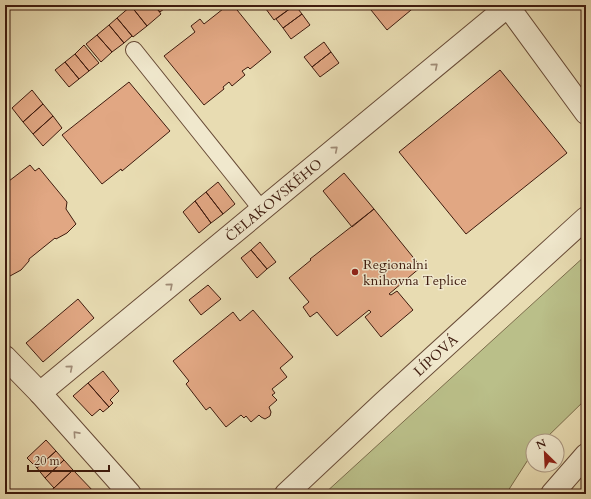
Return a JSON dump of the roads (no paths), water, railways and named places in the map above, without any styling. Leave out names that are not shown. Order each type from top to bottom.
[{"type":"street","points":[[508,6],[586,113]]},
{"type":"street","name":"ČELAKOVSKÉHO","points":[[40,393],[508,6]]},
{"type":"street","name":"LÍPOVÁ","points":[[286,494],[383,403],[586,218]]},
{"type":"street","points":[[5,357],[40,393],[130,494]]},
{"type":"street","points":[[552,494],[586,455]]},
{"type":"lane","points":[[134,50],[262,210]]},
{"type":"place","name":"Regionalni knihovna Teplice","points":[[355,272]]}]
